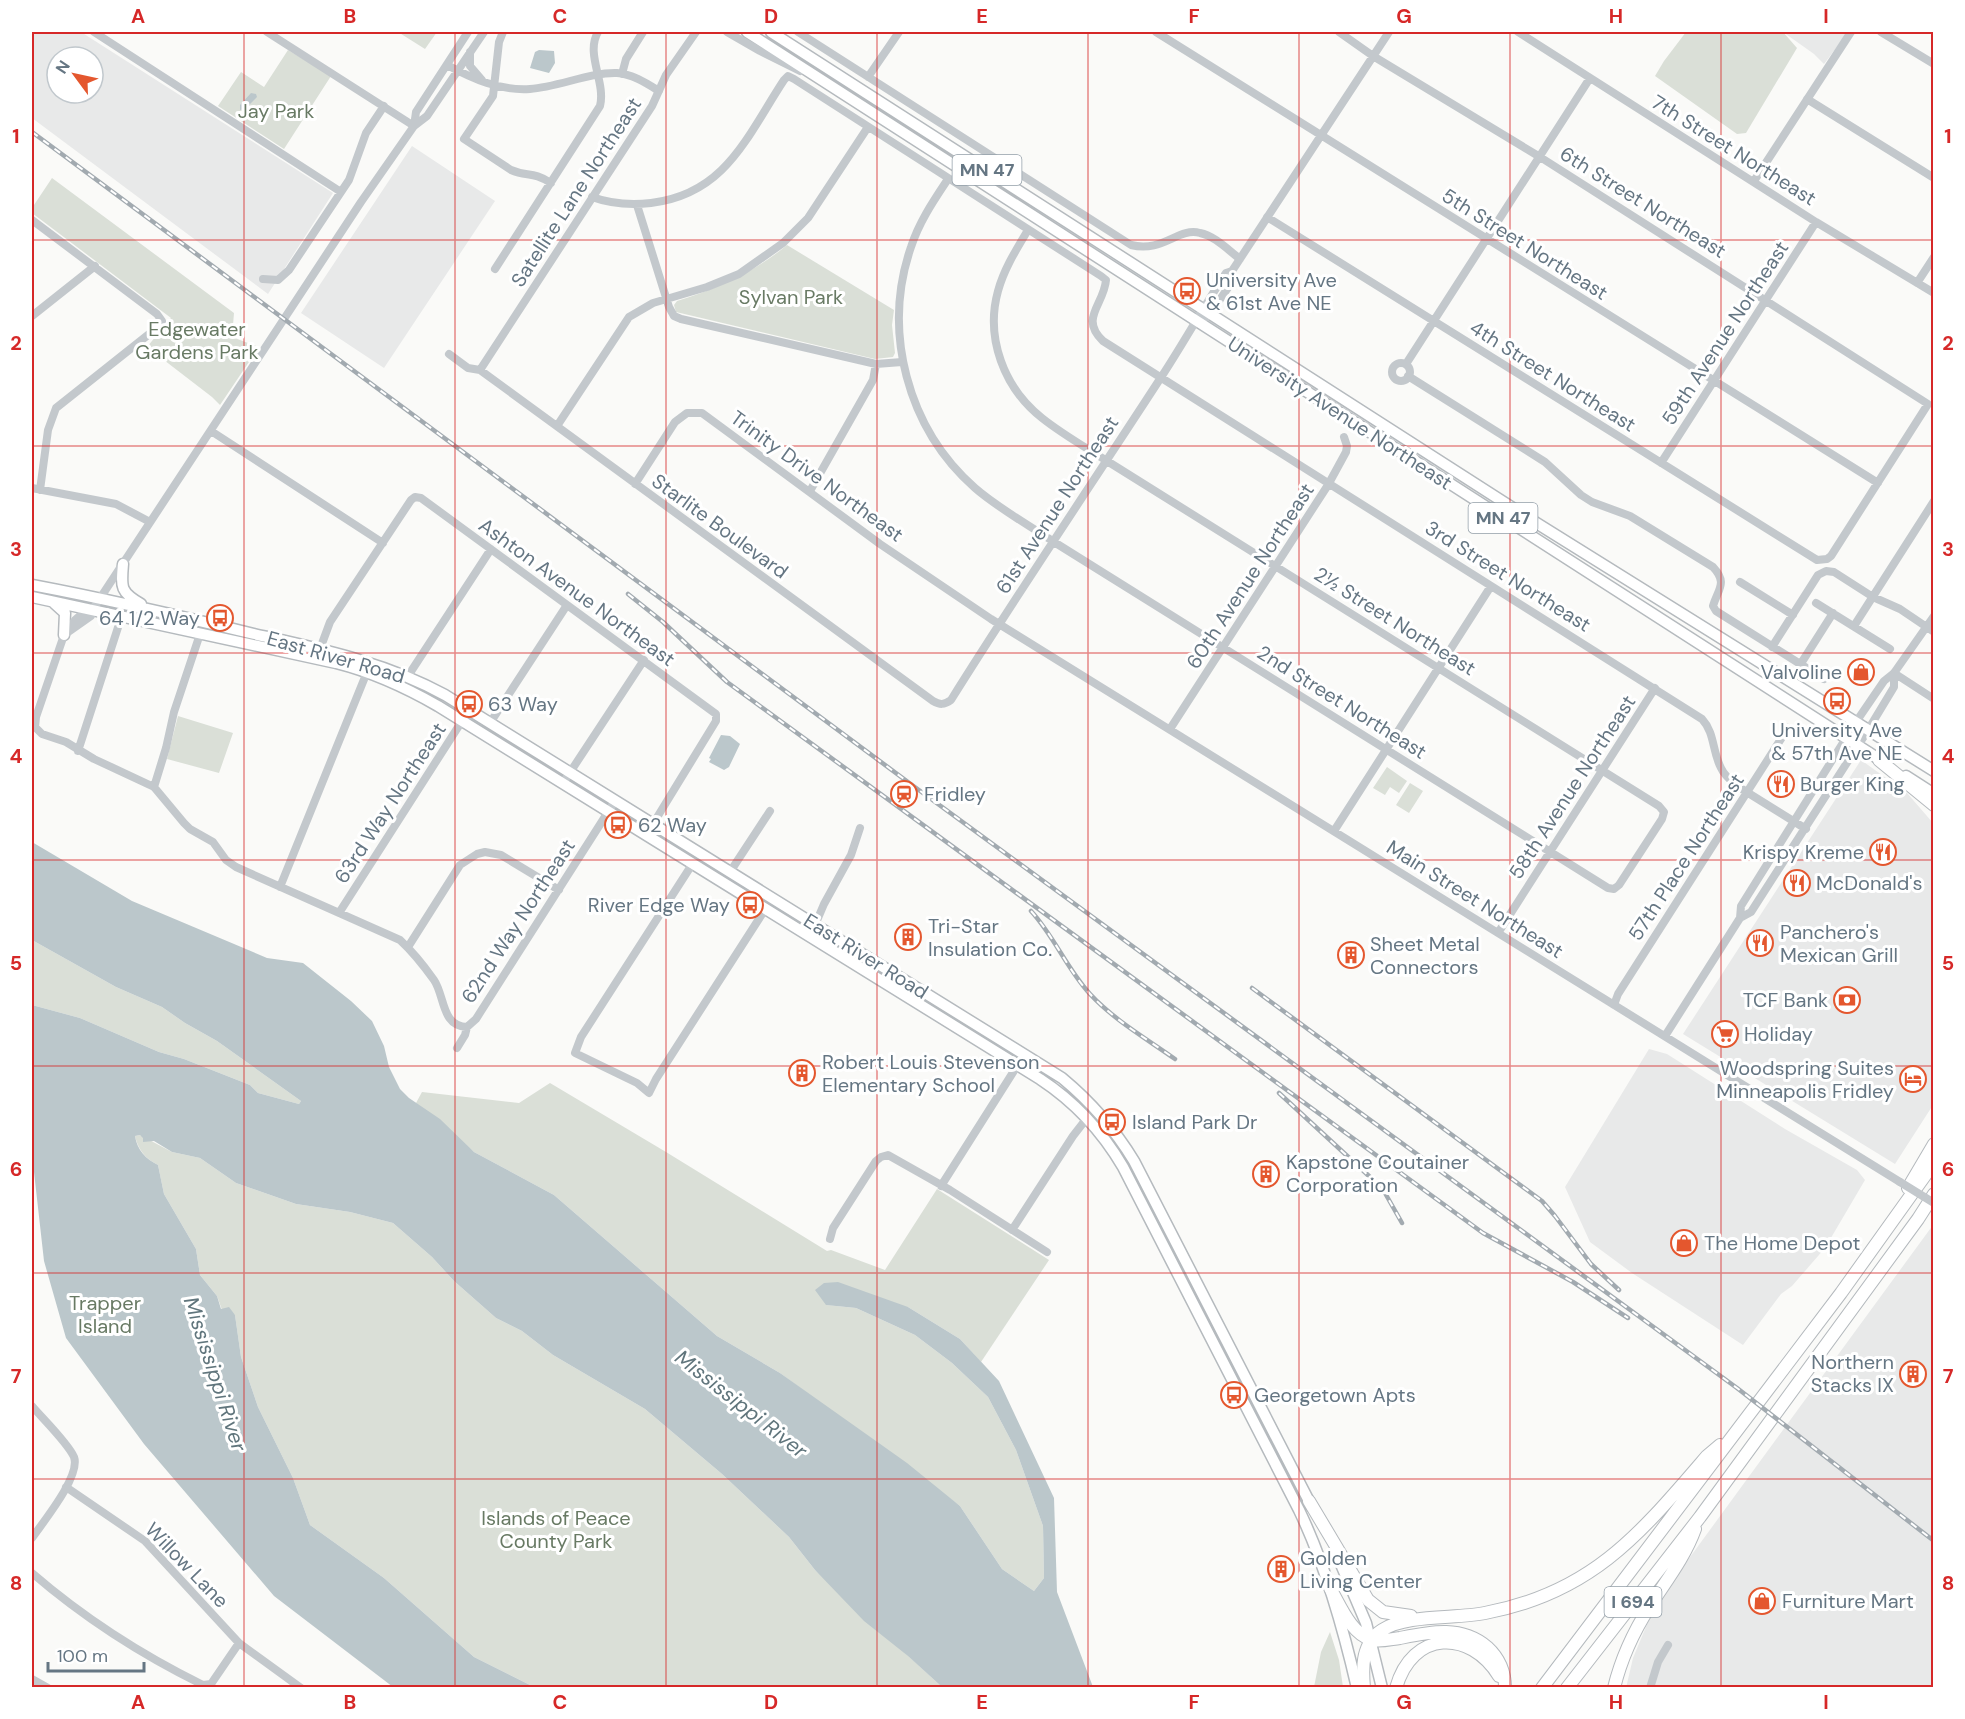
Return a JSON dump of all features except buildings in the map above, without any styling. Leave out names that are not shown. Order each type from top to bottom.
[{"type":"highway","points":[[1879,760],[1934,805]]},
{"type":"highway","points":[[1841,1293],[1934,1144]]},
{"type":"highway","name":"I 694","points":[[1542,1688],[1841,1293],[1934,1163]]},
{"type":"highway","name":"I 694","points":[[1567,1688],[1700,1517],[1934,1194]]},
{"type":"highway","points":[[1917,1219],[1934,1204]]},
{"type":"highway","points":[[1364,1688],[1365,1651],[1380,1631],[1394,1624],[1484,1613],[1528,1603],[1565,1587],[1588,1574],[1631,1540],[1707,1456],[1733,1435]]},
{"type":"highway","points":[[1309,1501],[1363,1594],[1375,1607],[1383,1612],[1399,1615],[1454,1617]]},
{"type":"highway","points":[[1614,1688],[1622,1661],[1638,1627],[1689,1547],[1700,1517]]},
{"type":"highway","points":[[1330,1588],[1354,1627],[1371,1640],[1386,1640],[1444,1631],[1463,1633],[1480,1641],[1495,1655],[1503,1672],[1504,1688]]},
{"type":"highway","points":[[1396,1688],[1402,1671],[1416,1653],[1428,1646],[1447,1642],[1460,1644],[1478,1652],[1496,1671],[1504,1688]]},
{"type":"main road","name":"University Avenue Northeast","points":[[747,32],[1933,793]]},
{"type":"main road","name":"University Avenue Northeast","points":[[771,32],[1540,525],[1934,771]]},
{"type":"main road","points":[[123,564],[122,586],[126,595],[149,609]]},
{"type":"main road","name":"East River Road","points":[[32,585],[149,609],[320,650],[376,664],[408,676],[469,710],[570,772],[1062,1078],[1095,1107],[1122,1141],[1309,1501],[1357,1599],[1371,1640],[1382,1688]]},
{"type":"main road","name":"East River Road","points":[[32,597],[336,663],[367,672],[411,691],[766,908],[1062,1095],[1087,1118],[1112,1149],[1303,1518],[1330,1588],[1357,1688]]},
{"type":"main road","points":[[48,600],[59,606],[65,613],[64,635]]},
{"type":"street","points":[[94,32],[341,192]]},
{"type":"street","points":[[267,32],[414,126]]},
{"type":"street","points":[[414,126],[416,112],[468,32]]},
{"type":"street","points":[[467,1027],[458,1025],[449,1018],[443,1008],[435,982],[400,940],[280,887],[226,860],[213,842],[184,823],[154,787],[78,751],[66,742],[42,734],[35,727],[36,717],[64,635],[75,620],[83,613],[93,609],[414,126],[427,116],[484,32]]},
{"type":"street","points":[[503,32],[499,42],[493,96],[464,139],[511,170],[538,175],[551,183]]},
{"type":"street","points":[[495,269],[600,106],[602,94],[593,45],[598,32]]},
{"type":"street","points":[[622,74],[626,59],[643,32]]},
{"type":"street","name":"Satellite Lane Northeast","points":[[480,370],[652,106],[666,75],[696,32]]},
{"type":"street","points":[[727,32],[760,51],[824,80]]},
{"type":"street","points":[[798,32],[1131,245],[1146,248],[1163,244],[1186,233],[1201,233],[1210,236],[1240,259]]},
{"type":"street","points":[[868,77],[899,32]]},
{"type":"street","name":"5th Street Northeast","points":[[1155,32],[1878,483]]},
{"type":"street","name":"6th Street Northeast","points":[[1339,32],[1373,56],[1540,157],[1766,299],[1928,404],[1878,483]]},
{"type":"street","name":"61st Avenue Northeast","points":[[943,704],[951,700],[1197,322],[1234,279],[1232,271],[1389,32]]},
{"type":"street","name":"7th Street Northeast","points":[[1518,32],[1816,222],[1934,293]]},
{"type":"street","points":[[1754,181],[1851,32]]},
{"type":"street","points":[[1881,32],[1934,64]]},
{"type":"street","points":[[470,52],[471,66],[484,83]]},
{"type":"street","points":[[447,65],[484,83],[495,85],[529,89],[599,75],[622,74],[639,79],[659,91]]},
{"type":"street","points":[[592,197],[606,203],[637,205],[678,198],[704,187],[716,178],[734,157],[788,76],[1028,230]]},
{"type":"street","points":[[1406,364],[1590,78]]},
{"type":"street","points":[[1807,99],[1934,178]]},
{"type":"street","points":[[263,279],[278,280],[289,270],[341,192],[353,171],[366,134],[384,106]]},
{"type":"street","points":[[557,426],[629,317],[642,308],[666,298],[707,287],[739,274],[783,243],[813,211],[868,127]]},
{"type":"street","name":"2nd Street Northeast","points":[[948,179],[917,231],[905,266],[898,320],[903,362],[912,396],[945,456],[975,488],[1053,542],[1608,888],[1614,889]]},
{"type":"street","points":[[637,205],[666,298],[674,316],[876,364],[903,362]]},
{"type":"street","name":"4th Street Northeast","points":[[1267,217],[1812,559],[1823,560],[1831,556],[1878,483]]},
{"type":"street","points":[[32,220],[158,314],[162,321],[158,327],[56,408],[48,430],[36,489],[116,504],[150,522]]},
{"type":"street","name":"59th Avenue Northeast","points":[[1661,463],[1816,222]]},
{"type":"street","name":"3rd Street Northeast","points":[[1028,230],[1106,280],[1103,293],[1093,313],[1094,330],[1103,342],[1702,719],[1712,734],[1714,749],[1722,771],[1747,793],[1806,829]]},
{"type":"street","name":"2½ Street Northeast","points":[[1028,230],[1014,253],[997,292],[994,325],[998,353],[1010,380],[1030,407],[1042,418],[1107,461],[1659,806],[1664,812],[1662,819],[1614,889]]},
{"type":"street","points":[[1917,283],[1934,257]]},
{"type":"street","points":[[32,316],[95,266]]},
{"type":"street","name":"Starlite Boulevard","points":[[449,354],[468,368],[480,370],[933,701],[943,704]]},
{"type":"street","points":[[810,491],[873,380],[876,364]]},
{"type":"street","points":[[1406,364],[1410,371],[1408,376],[1400,381],[1392,373],[1395,365],[1406,364]]},
{"type":"street","points":[[1408,376],[1545,462],[1592,502],[1630,516],[1713,567],[1721,576],[1722,581],[1713,606],[1716,611],[1824,680]]},
{"type":"street","name":"Trinity Drive Northeast","points":[[635,484],[675,422],[687,413],[695,412],[707,416],[880,544],[999,623]]},
{"type":"street","points":[[211,431],[383,543],[330,622],[320,650]]},
{"type":"street","name":"60th Avenue Northeast","points":[[1170,729],[1329,484],[1346,452],[1344,437]]},
{"type":"street","name":"Ashton Avenue Northeast","points":[[383,543],[411,500],[415,497],[421,498],[713,711],[717,718],[653,824]]},
{"type":"street","points":[[1854,626],[1934,501]]},
{"type":"street","points":[[408,676],[491,549]]},
{"type":"street","points":[[1772,647],[1818,575],[1826,571],[1834,572],[1873,597],[1900,609],[1930,630]]},
{"type":"street","points":[[1740,582],[1793,615]]},
{"type":"street","points":[[1334,831],[1491,586]]},
{"type":"street","points":[[1816,603],[1890,649]]},
{"type":"street","points":[[490,723],[567,605]]},
{"type":"street","points":[[1800,665],[1833,613]]},
{"type":"street","points":[[78,751],[122,615]]},
{"type":"street","points":[[1665,1036],[1740,918],[1742,906],[1856,722],[1884,681],[1894,673],[1930,630],[1934,616]]},
{"type":"street","name":"Main Street Northeast","points":[[999,623],[1934,1204]]},
{"type":"street","points":[[154,787],[174,712],[200,634]]},
{"type":"street","points":[[563,783],[644,660]]},
{"type":"street","points":[[280,887],[367,672]]},
{"type":"street","points":[[1894,673],[1934,699]]},
{"type":"street","points":[[1740,918],[1751,912],[1806,829],[1894,687],[1894,673]]},
{"type":"street","name":"58th Avenue Northeast","points":[[1498,933],[1655,688]]},
{"type":"street","name":"63rd Way Northeast","points":[[339,913],[469,710]]},
{"type":"street","name":"57th Place Northeast","points":[[1614,1005],[1618,994],[1788,728]]},
{"type":"street","name":"62nd Way Northeast","points":[[457,1048],[467,1027],[476,1018],[615,801]]},
{"type":"street","points":[[730,872],[770,811]]},
{"type":"street","points":[[810,937],[824,904],[851,855],[860,828]]},
{"type":"street","points":[[408,947],[460,865],[477,854],[485,852],[501,855],[559,890]]},
{"type":"street","points":[[693,863],[581,1037],[575,1053],[637,1083],[649,1093],[766,908]]},
{"type":"street","points":[[941,1186],[1024,1055]]},
{"type":"street","points":[[1012,1230],[1087,1118]]},
{"type":"street","points":[[830,1239],[833,1228],[876,1161],[884,1156],[894,1157],[1047,1252]]},
{"type":"street","points":[[32,1406],[74,1457],[74,1471],[66,1487],[32,1538]]},
{"type":"street","name":"Willow Lane","points":[[66,1487],[145,1541],[239,1643],[301,1688]]},
{"type":"street","points":[[32,1573],[55,1593],[139,1650],[203,1685],[211,1684],[239,1643]]},
{"type":"street","points":[[1650,1688],[1658,1662],[1668,1645]]},
{"type":"street","points":[[32,1679],[48,1688]]},
{"type":"shaded area","points":[[32,32],[81,32],[101,45],[45,45],[45,105],[105,105],[105,47],[333,193],[268,294],[32,118]]},
{"type":"shaded area","points":[[1783,32],[1848,32],[1824,64]]},
{"type":"shaded area","points":[[412,146],[495,201],[384,368],[301,313]]},
{"type":"shaded area","points":[[1861,760],[1907,793],[1933,823],[1933,1105],[1895,1164],[1683,1034]]},
{"type":"shaded area","points":[[1649,1049],[1667,1054],[1785,1129],[1857,1170],[1865,1180],[1825,1248],[1792,1286],[1781,1294],[1743,1345],[1632,1273],[1590,1242],[1565,1187]]},
{"type":"shaded area","points":[[1933,1225],[1933,1687],[1626,1688],[1633,1658],[1648,1622],[1674,1579]]},
{"type":"green space","points":[[398,32],[437,32],[425,49]]},
{"type":"green space","points":[[1686,32],[1783,32],[1797,48],[1746,133],[1737,134],[1655,76]]},
{"type":"green space","name":"Jay Park","points":[[288,50],[331,76],[284,149],[218,106],[241,72],[264,87]]},
{"type":"green space","name":"Edgewater Gardens Park","points":[[52,178],[234,313],[232,337],[259,347],[220,405],[147,347],[171,318],[32,213],[32,208]]},
{"type":"green space","name":"Sylvan Park","points":[[787,245],[894,310],[892,325],[895,353],[893,357],[875,359],[676,312],[674,305],[677,301],[735,279]]},
{"type":"green space","points":[[178,716],[233,733],[219,773],[167,759]]},
{"type":"green space","points":[[1387,767],[1407,781],[1399,793],[1390,787],[1385,795],[1373,788]]},
{"type":"green space","points":[[1410,783],[1423,791],[1409,813],[1396,805]]},
{"type":"green space","points":[[32,940],[116,987],[162,1007],[217,1041],[301,1101],[299,1104],[258,1093],[250,1085],[184,1059],[159,1052],[80,1018],[32,1005]]},
{"type":"green space","points":[[550,1083],[827,1251],[831,1250],[885,1270],[937,1189],[1049,1260],[981,1362],[960,1339],[908,1307],[826,1305],[856,1308],[915,1335],[952,1363],[988,1397],[1016,1450],[1043,1526],[1044,1578],[1034,1591],[1002,1569],[960,1506],[780,1373],[717,1336],[554,1195],[474,1152],[416,1103],[422,1092],[519,1103]]},
{"type":"green space","name":"Islands of Peace County Park","points":[[140,1135],[172,1152],[200,1158],[236,1183],[296,1204],[350,1212],[393,1223],[496,1318],[522,1331],[553,1355],[645,1409],[722,1474],[789,1537],[815,1570],[942,1687],[534,1687],[474,1657],[384,1578],[310,1525],[293,1478],[258,1407],[241,1357],[235,1315],[222,1310],[217,1296],[200,1275],[196,1249],[164,1194],[158,1165],[146,1157],[138,1146],[135,1136]]},
{"type":"green space","points":[[1330,1632],[1339,1660],[1343,1687],[1314,1687],[1321,1652]]},
{"type":"water","points":[[554,51],[555,63],[549,73],[530,68],[535,52]]},
{"type":"water","points":[[251,93],[256,94],[257,97],[245,109],[240,110],[240,105]]},
{"type":"water","points":[[721,735],[730,736],[740,744],[729,767],[724,770],[709,762]]},
{"type":"water","name":"Mississippi River","points":[[32,842],[132,901],[267,958],[303,963],[372,1021],[384,1046],[389,1067],[400,1089],[409,1098],[440,1119],[474,1152],[554,1195],[717,1336],[780,1373],[907,1463],[960,1506],[1002,1569],[1034,1591],[1044,1578],[1043,1526],[1016,1450],[988,1397],[952,1363],[915,1335],[856,1308],[826,1305],[815,1290],[824,1283],[838,1282],[908,1307],[960,1339],[999,1381],[1054,1498],[1057,1592],[1093,1687],[955,1688],[951,1685],[942,1687],[864,1621],[815,1570],[789,1537],[722,1474],[645,1409],[553,1355],[522,1331],[496,1318],[393,1223],[350,1212],[296,1204],[236,1183],[200,1158],[172,1152],[154,1141],[143,1142],[140,1135],[135,1136],[143,1154],[158,1165],[164,1194],[196,1249],[200,1275],[217,1296],[221,1309],[229,1307],[235,1315],[241,1357],[258,1407],[293,1478],[310,1525],[384,1578],[474,1657],[534,1687],[393,1687],[274,1596],[144,1444],[66,1338],[44,1261],[32,1168],[32,1005],[80,1018],[159,1052],[184,1059],[250,1085],[258,1093],[299,1104],[301,1101],[217,1041],[162,1007],[116,987],[32,940]]},
{"type":"railway","points":[[32,132],[912,785],[1737,1388],[1934,1541]]},
{"type":"railway","points":[[628,594],[663,622],[727,682],[1483,1233],[1573,1282],[1628,1318]]},
{"type":"railway","points":[[1031,911],[1090,994],[1120,1021],[1175,1059]]},
{"type":"railway","points":[[1252,988],[1542,1201],[1591,1264],[1619,1290]]},
{"type":"railway","points":[[1279,1093],[1370,1177],[1385,1193],[1402,1223]]},
{"type":"place","name":"University Ave & 61st Ave NE","points":[[1187,291]]},
{"type":"place","name":"64 1/2 Way","points":[[220,618]]},
{"type":"place","name":"Valvoline","points":[[1861,672]]},
{"type":"place","name":"University Ave & 57th Ave NE","points":[[1837,701]]},
{"type":"place","name":"63 Way","points":[[469,704]]},
{"type":"place","name":"Burger King","points":[[1781,784]]},
{"type":"place","name":"Fridley","points":[[904,794]]},
{"type":"place","name":"62 Way","points":[[618,825]]},
{"type":"place","name":"Krispy Kreme","points":[[1883,852]]},
{"type":"place","name":"McDonald's","points":[[1797,883]]},
{"type":"place","name":"River Edge Way","points":[[750,905]]},
{"type":"place","name":"Tri-Star Insulation Co.","points":[[908,937]]},
{"type":"place","name":"Panchero's Mexican Grill","points":[[1760,943]]},
{"type":"place","name":"Sheet Metal Connectors","points":[[1351,955]]},
{"type":"place","name":"TCF Bank","points":[[1847,1000]]},
{"type":"place","name":"Holiday","points":[[1725,1034]]},
{"type":"place","name":"Robert Louis Stevenson Elementary School","points":[[802,1073]]},
{"type":"place","name":"Woodspring Suites Minneapolis Fridley","points":[[1913,1079]]},
{"type":"place","name":"Island Park Dr","points":[[1112,1122]]},
{"type":"place","name":"Kapstone Coutainer Corporation","points":[[1266,1174]]},
{"type":"place","name":"The Home Depot","points":[[1684,1243]]},
{"type":"place","name":"Northern Stacks IX","points":[[1913,1374]]},
{"type":"place","name":"Georgetown Apts","points":[[1234,1395]]},
{"type":"place","name":"Golden Living Center","points":[[1281,1569]]},
{"type":"place","name":"Furniture Mart","points":[[1762,1601]]},
{"type":"park label","name":"Trapper Island","points":[[105,1314]]}]
